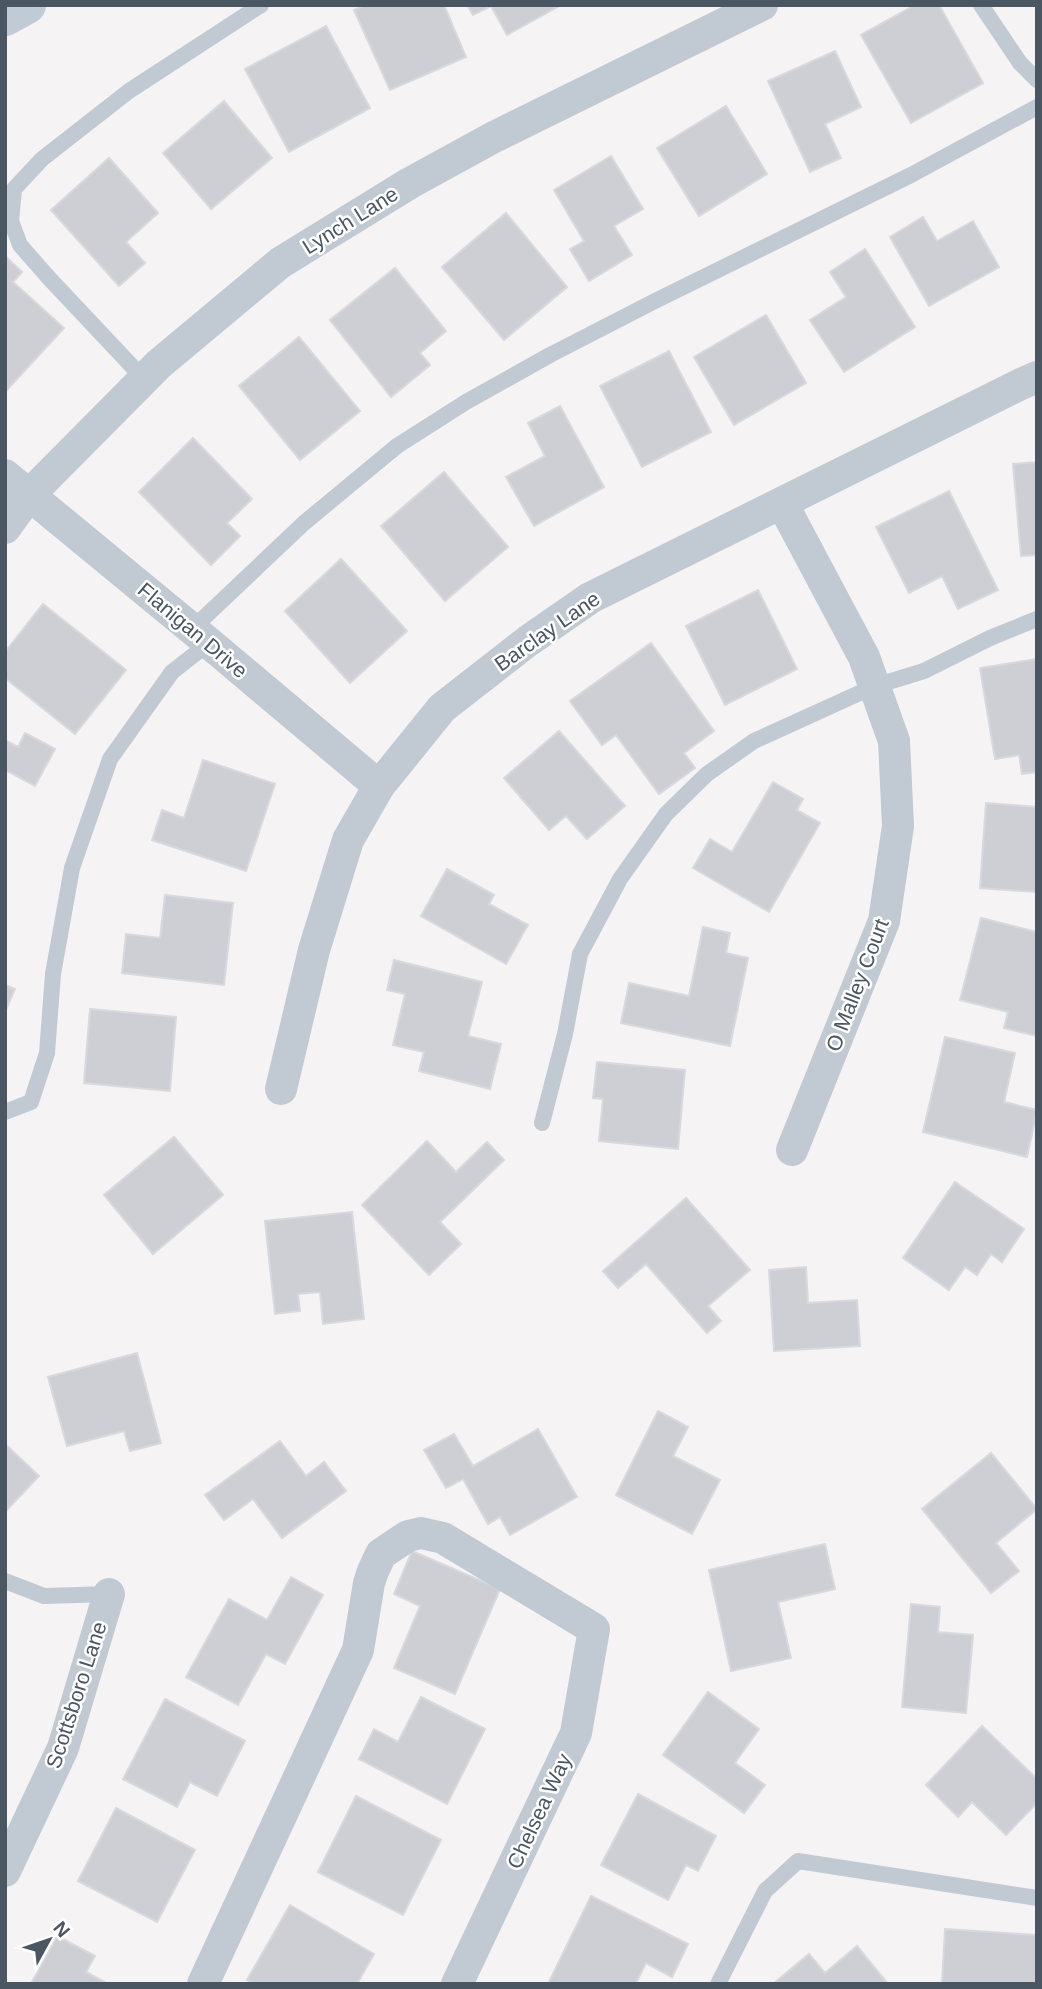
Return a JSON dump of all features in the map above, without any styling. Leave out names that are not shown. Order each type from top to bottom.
[{"type":"main road","points":[[5,17],[27,5]]},
{"type":"street","name":"Lynch Lane","points":[[5,528],[17,485],[280,263],[410,183],[494,137],[762,5]]},
{"type":"street","name":"Barclay Lane","points":[[281,1089],[314,950],[348,840],[379,786],[442,708],[527,641],[590,598],[1037,377]]},
{"type":"street","name":"Flanigan Drive","points":[[17,485],[379,786]]},
{"type":"street","name":"O Malley Court","points":[[782,503],[864,657],[894,741],[898,825],[884,921],[792,1150]]},
{"type":"street","name":"Chelsea Way","points":[[203,1984],[358,1650],[373,1570],[381,1554],[408,1536],[421,1533],[443,1538],[594,1629],[576,1733],[457,1984]]},
{"type":"street","name":"Scottsboro Lane","points":[[5,1871],[63,1748],[109,1594]]},
{"type":"lane","points":[[144,379],[20,245],[10,222],[14,188],[42,159],[130,91],[261,5]]},
{"type":"lane","points":[[981,5],[1020,63],[1037,80]]},
{"type":"lane","points":[[5,1112],[32,1102],[47,1053],[53,974],[72,868],[110,759],[201,636],[304,523],[397,446],[466,402],[655,301],[911,176],[1037,107]]},
{"type":"lane","points":[[542,1123],[565,1034],[580,954],[620,879],[666,814],[707,774],[754,741],[874,686],[924,671],[1037,618]]},
{"type":"lane","points":[[5,1581],[44,1596],[109,1594]]},
{"type":"lane","points":[[718,1984],[765,1891],[798,1861],[1037,1898]]},
{"type":"building","points":[[366,5],[444,5],[466,57],[390,90],[354,10]]},
{"type":"building","points":[[467,5],[561,5],[507,35],[491,6],[473,15]]},
{"type":"building","points":[[915,5],[939,5],[983,83],[911,123],[861,35]]},
{"type":"building","points":[[326,26],[370,108],[289,152],[245,69]]},
{"type":"building","points":[[835,51],[861,107],[825,124],[841,158],[810,172],[768,81]]},
{"type":"building","points":[[224,101],[272,158],[211,209],[163,153]]},
{"type":"building","points":[[726,106],[767,174],[699,216],[657,148]]},
{"type":"building","points":[[611,156],[643,209],[614,226],[632,255],[589,281],[570,249],[584,241],[554,190]]},
{"type":"building","points":[[109,158],[158,213],[126,242],[145,263],[119,286],[51,210]]},
{"type":"building","points":[[506,213],[567,287],[504,340],[442,267]]},
{"type":"building","points":[[923,217],[937,241],[973,221],[999,267],[929,306],[890,237]]},
{"type":"building","points":[[865,249],[915,327],[844,372],[810,320],[846,297],[830,272]]},
{"type":"building","points":[[5,256],[22,272],[13,282],[64,328],[6,391]]},
{"type":"building","points":[[395,268],[446,331],[420,353],[430,365],[391,397],[330,320]]},
{"type":"building","points":[[766,315],[806,383],[734,425],[694,357]]},
{"type":"building","points":[[299,337],[360,411],[300,460],[239,386]]},
{"type":"building","points":[[669,351],[711,432],[642,467],[600,386]]},
{"type":"building","points":[[560,406],[604,487],[534,526],[506,477],[545,456],[528,423]]},
{"type":"building","points":[[193,438],[252,499],[227,523],[240,536],[211,565],[139,492]]},
{"type":"building","points":[[1037,462],[1037,555],[1021,556],[1013,464]]},
{"type":"building","points":[[444,472],[508,547],[445,601],[381,526]]},
{"type":"building","points":[[949,491],[998,590],[958,609],[942,576],[909,593],[876,527]]},
{"type":"building","points":[[341,559],[407,631],[350,683],[285,611]]},
{"type":"building","points":[[758,590],[797,669],[725,705],[686,626]]},
{"type":"building","points":[[43,604],[126,670],[75,734],[5,678],[5,652]]},
{"type":"building","points":[[651,643],[714,731],[684,753],[695,768],[659,794],[616,735],[602,745],[570,701]]},
{"type":"building","points":[[1037,659],[1037,772],[1022,774],[1019,755],[995,759],[980,668]]},
{"type":"building","points":[[559,731],[625,806],[587,839],[566,816],[549,830],[504,778]]},
{"type":"building","points":[[25,733],[55,749],[35,786],[5,770],[5,740],[18,747]]},
{"type":"building","points":[[203,760],[275,784],[246,871],[152,840],[162,810],[184,818]]},
{"type":"building","points":[[773,782],[803,799],[797,810],[820,823],[769,912],[693,868],[710,839],[732,852]]},
{"type":"building","points":[[986,803],[1037,807],[1037,892],[980,888]]},
{"type":"building","points":[[447,869],[494,895],[489,904],[528,925],[506,964],[421,916]]},
{"type":"building","points":[[165,895],[233,903],[224,985],[122,973],[126,934],[160,938]]},
{"type":"building","points":[[981,918],[1037,932],[1037,1036],[1004,1028],[1008,1012],[960,1000]]},
{"type":"building","points":[[703,927],[730,933],[726,953],[748,958],[730,1046],[621,1023],[629,983],[689,996]]},
{"type":"building","points":[[394,960],[482,982],[468,1036],[501,1044],[490,1089],[419,1071],[424,1052],[393,1045],[405,994],[387,990]]},
{"type":"building","points":[[5,985],[15,989],[5,1012]]},
{"type":"building","points":[[90,1009],[176,1017],[170,1091],[84,1083]]},
{"type":"building","points":[[945,1037],[1015,1053],[1004,1102],[1037,1110],[1027,1157],[923,1132]]},
{"type":"building","points":[[597,1062],[685,1070],[678,1149],[599,1141],[603,1099],[593,1098]]},
{"type":"building","points":[[174,1137],[223,1195],[153,1254],[104,1195]]},
{"type":"building","points":[[427,1141],[456,1172],[487,1142],[504,1160],[440,1222],[461,1244],[429,1275],[362,1205]]},
{"type":"building","points":[[955,1182],[1024,1229],[1002,1262],[991,1254],[977,1275],[965,1267],[949,1290],[903,1258]]},
{"type":"building","points":[[686,1198],[750,1270],[708,1306],[721,1321],[707,1333],[646,1264],[618,1288],[603,1271]]},
{"type":"building","points":[[352,1212],[364,1319],[323,1324],[320,1292],[298,1294],[300,1311],[275,1314],[265,1221]]},
{"type":"building","points":[[806,1267],[808,1303],[857,1300],[860,1346],[774,1351],[769,1270]]},
{"type":"building","points":[[137,1353],[161,1443],[130,1451],[124,1431],[67,1446],[48,1377]]},
{"type":"building","points":[[658,1411],[688,1427],[673,1456],[720,1480],[692,1534],[616,1495]]},
{"type":"building","points":[[538,1429],[577,1497],[510,1535],[500,1517],[488,1524],[463,1479],[446,1488],[424,1450],[454,1434],[473,1466]]},
{"type":"building","points":[[280,1441],[306,1476],[324,1462],[346,1491],[282,1538],[253,1499],[224,1520],[205,1495]]},
{"type":"building","points":[[5,1444],[39,1476],[5,1512]]},
{"type":"building","points":[[991,1453],[1037,1509],[996,1543],[1019,1571],[991,1593],[922,1509]]},
{"type":"building","points":[[825,1544],[835,1589],[778,1602],[791,1658],[731,1671],[709,1570]]},
{"type":"building","points":[[412,1551],[500,1589],[455,1694],[394,1668],[420,1606],[394,1594]]},
{"type":"building","points":[[291,1577],[323,1595],[285,1664],[266,1654],[238,1705],[186,1677],[229,1599],[267,1620]]},
{"type":"building","points":[[911,1604],[940,1607],[938,1632],[973,1635],[966,1713],[902,1707]]},
{"type":"building","points":[[708,1692],[759,1729],[735,1763],[765,1785],[744,1813],[663,1755]]},
{"type":"building","points":[[421,1697],[485,1729],[447,1804],[359,1759],[374,1729],[398,1742]]},
{"type":"building","points":[[165,1699],[245,1741],[217,1796],[190,1782],[177,1807],[123,1779]]},
{"type":"building","points":[[982,1726],[1037,1779],[1037,1803],[1006,1835],[972,1802],[958,1817],[926,1785]]},
{"type":"building","points":[[638,1794],[716,1836],[698,1871],[686,1865],[668,1900],[601,1865]]},
{"type":"building","points":[[356,1796],[441,1840],[403,1915],[318,1872]]},
{"type":"building","points":[[116,1808],[195,1850],[157,1922],[78,1881]]},
{"type":"building","points":[[591,1896],[688,1944],[672,1977],[646,1963],[637,1984],[548,1984]]},
{"type":"building","points":[[290,1905],[374,1954],[357,1984],[254,1984],[247,1980]]},
{"type":"building","points":[[945,1929],[1037,1935],[1037,1984],[942,1984]]},
{"type":"building","points":[[57,1936],[95,1956],[86,1972],[108,1984],[31,1984]]},
{"type":"building","points":[[857,1946],[888,1984],[773,1984],[809,1954],[825,1973]]}]
